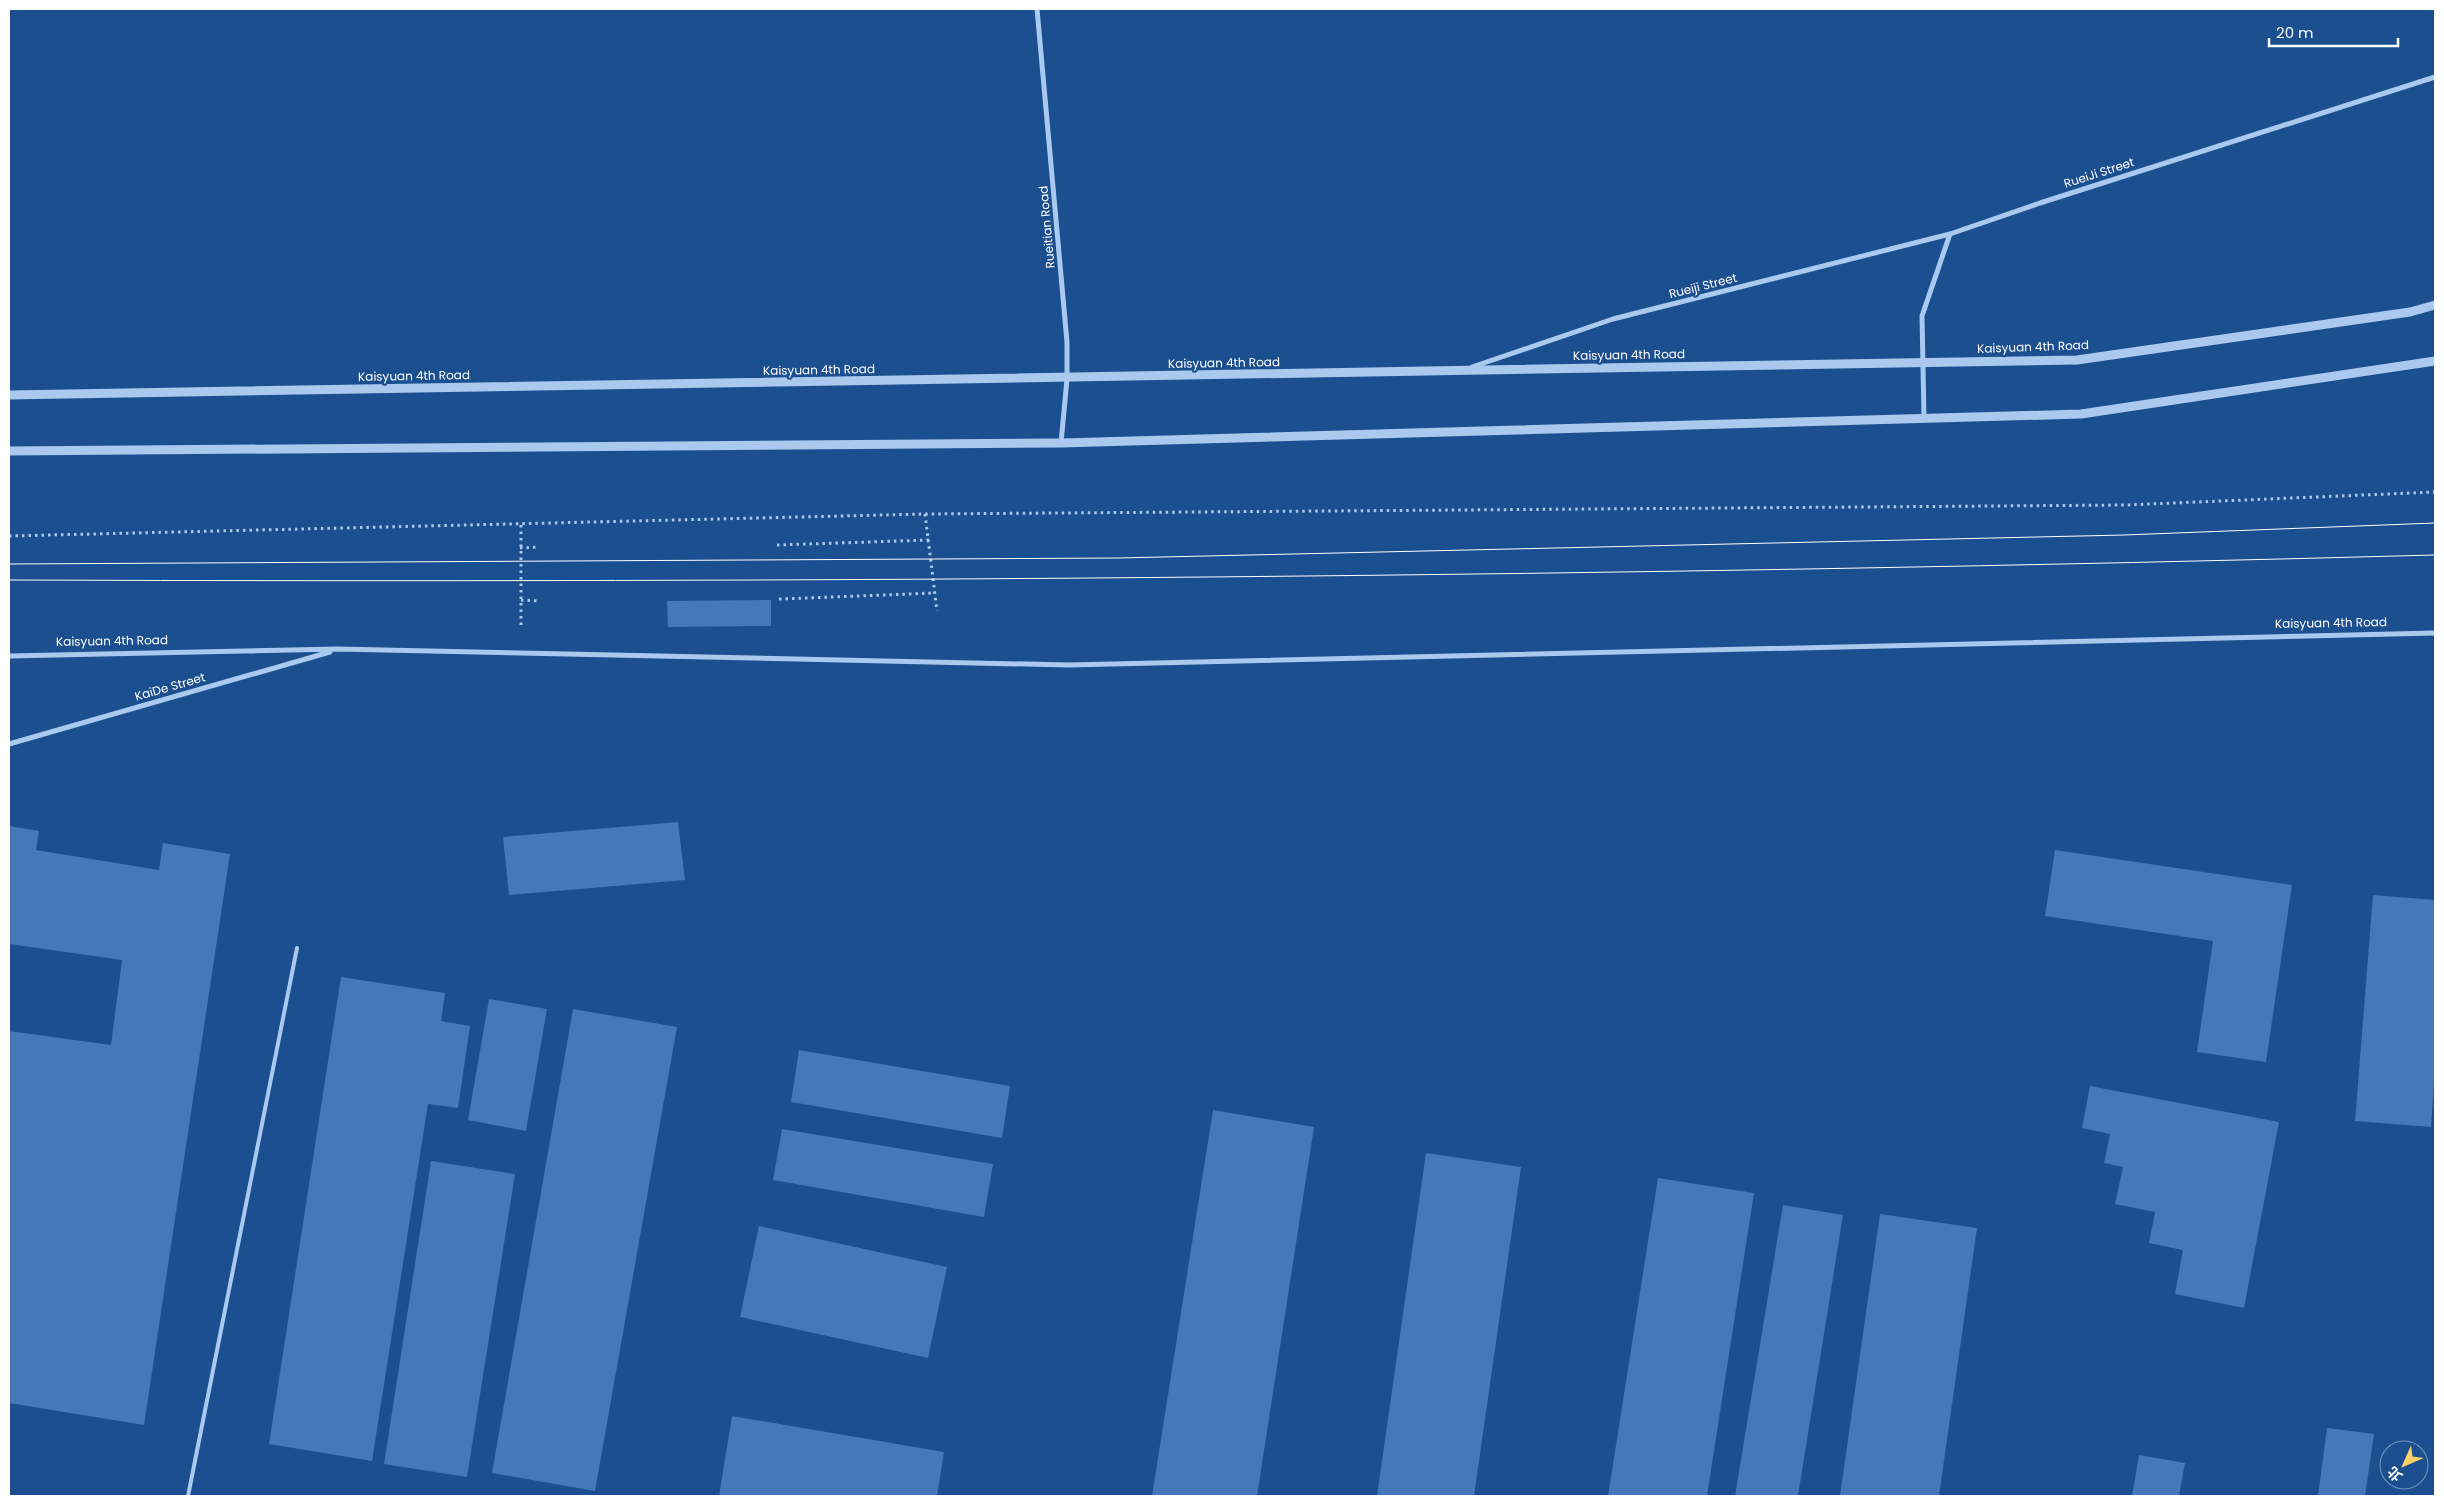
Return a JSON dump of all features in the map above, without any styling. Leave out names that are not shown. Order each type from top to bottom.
[{"type":"street","name":"Rueitian Road","points":[[1037,9],[1067,342],[1067,379],[1061,443]]},
{"type":"street","name":"RueiJi Street","points":[[1950,234],[2040,203],[2435,77]]},
{"type":"street","points":[[1924,418],[1922,316],[1950,234]]},
{"type":"street","name":"Rueiji Street","points":[[1463,370],[1613,319],[1950,234]]},
{"type":"street","name":"Kaisyuan 4th Road","points":[[9,395],[1067,379],[1463,370],[2077,360],[2400,313],[2435,305]]},
{"type":"street","points":[[9,451],[1061,443],[2081,414],[2435,361]]},
{"type":"street","name":"Kaisyuan 4th Road","points":[[9,656],[338,649],[1069,665],[2435,633]]},
{"type":"street","name":"KaiDe Street","points":[[9,744],[338,649]]},
{"type":"lane","points":[[188,1496],[297,948]]},
{"type":"path","points":[[9,536],[925,514],[2126,505],[2435,492]]},
{"type":"path","points":[[925,514],[937,611]]},
{"type":"path","points":[[521,525],[523,654]]},
{"type":"path","points":[[777,545],[929,540]]},
{"type":"path","points":[[520,548],[538,547]]},
{"type":"path","points":[[779,599],[934,593]]},
{"type":"path","points":[[521,600],[540,601]]},
{"type":"building","points":[[771,600],[771,626],[668,627],[667,601]]},
{"type":"building","points":[[678,822],[685,880],[509,895],[503,837]]},
{"type":"building","points":[[9,826],[39,831],[36,850],[159,870],[163,843],[230,854],[144,1425],[9,1403],[9,1031],[111,1045],[122,960],[9,944]]},
{"type":"building","points":[[2055,850],[2292,885],[2266,1062],[2197,1052],[2213,941],[2045,916]]},
{"type":"building","points":[[2373,895],[2435,900],[2435,1067],[2431,1127],[2355,1121]]},
{"type":"building","points":[[341,977],[445,993],[441,1021],[470,1026],[458,1108],[428,1104],[372,1461],[269,1444]]},
{"type":"building","points":[[489,999],[547,1009],[526,1131],[468,1120]]},
{"type":"building","points":[[573,1009],[677,1027],[595,1491],[492,1473]]},
{"type":"building","points":[[799,1050],[1010,1086],[1002,1138],[791,1102]]},
{"type":"building","points":[[2090,1086],[2279,1122],[2244,1308],[2175,1294],[2183,1250],[2149,1243],[2155,1212],[2115,1204],[2123,1167],[2104,1163],[2110,1134],[2082,1128]]},
{"type":"building","points":[[1213,1110],[1314,1127],[1257,1496],[1152,1496]]},
{"type":"building","points":[[782,1129],[993,1164],[984,1217],[773,1180]]},
{"type":"building","points":[[1426,1153],[1521,1167],[1474,1496],[1377,1496]]},
{"type":"building","points":[[431,1161],[515,1174],[467,1477],[384,1464]]},
{"type":"building","points":[[1658,1178],[1754,1193],[1707,1496],[1608,1496]]},
{"type":"building","points":[[1783,1205],[1843,1215],[1798,1496],[1735,1496]]},
{"type":"building","points":[[1880,1214],[1977,1228],[1939,1496],[1840,1496]]},
{"type":"building","points":[[759,1226],[947,1267],[928,1358],[740,1317]]},
{"type":"building","points":[[732,1416],[944,1452],[937,1496],[719,1496]]},
{"type":"building","points":[[2327,1428],[2374,1434],[2365,1496],[2318,1496]]},
{"type":"building","points":[[2139,1455],[2185,1463],[2179,1496],[2132,1496]]},
{"type":"tram line","points":[[9,564],[1118,558],[2124,535],[2435,523]]},
{"type":"tram line","points":[[9,580],[312,581],[1222,577],[1829,569],[2435,555]]}]
